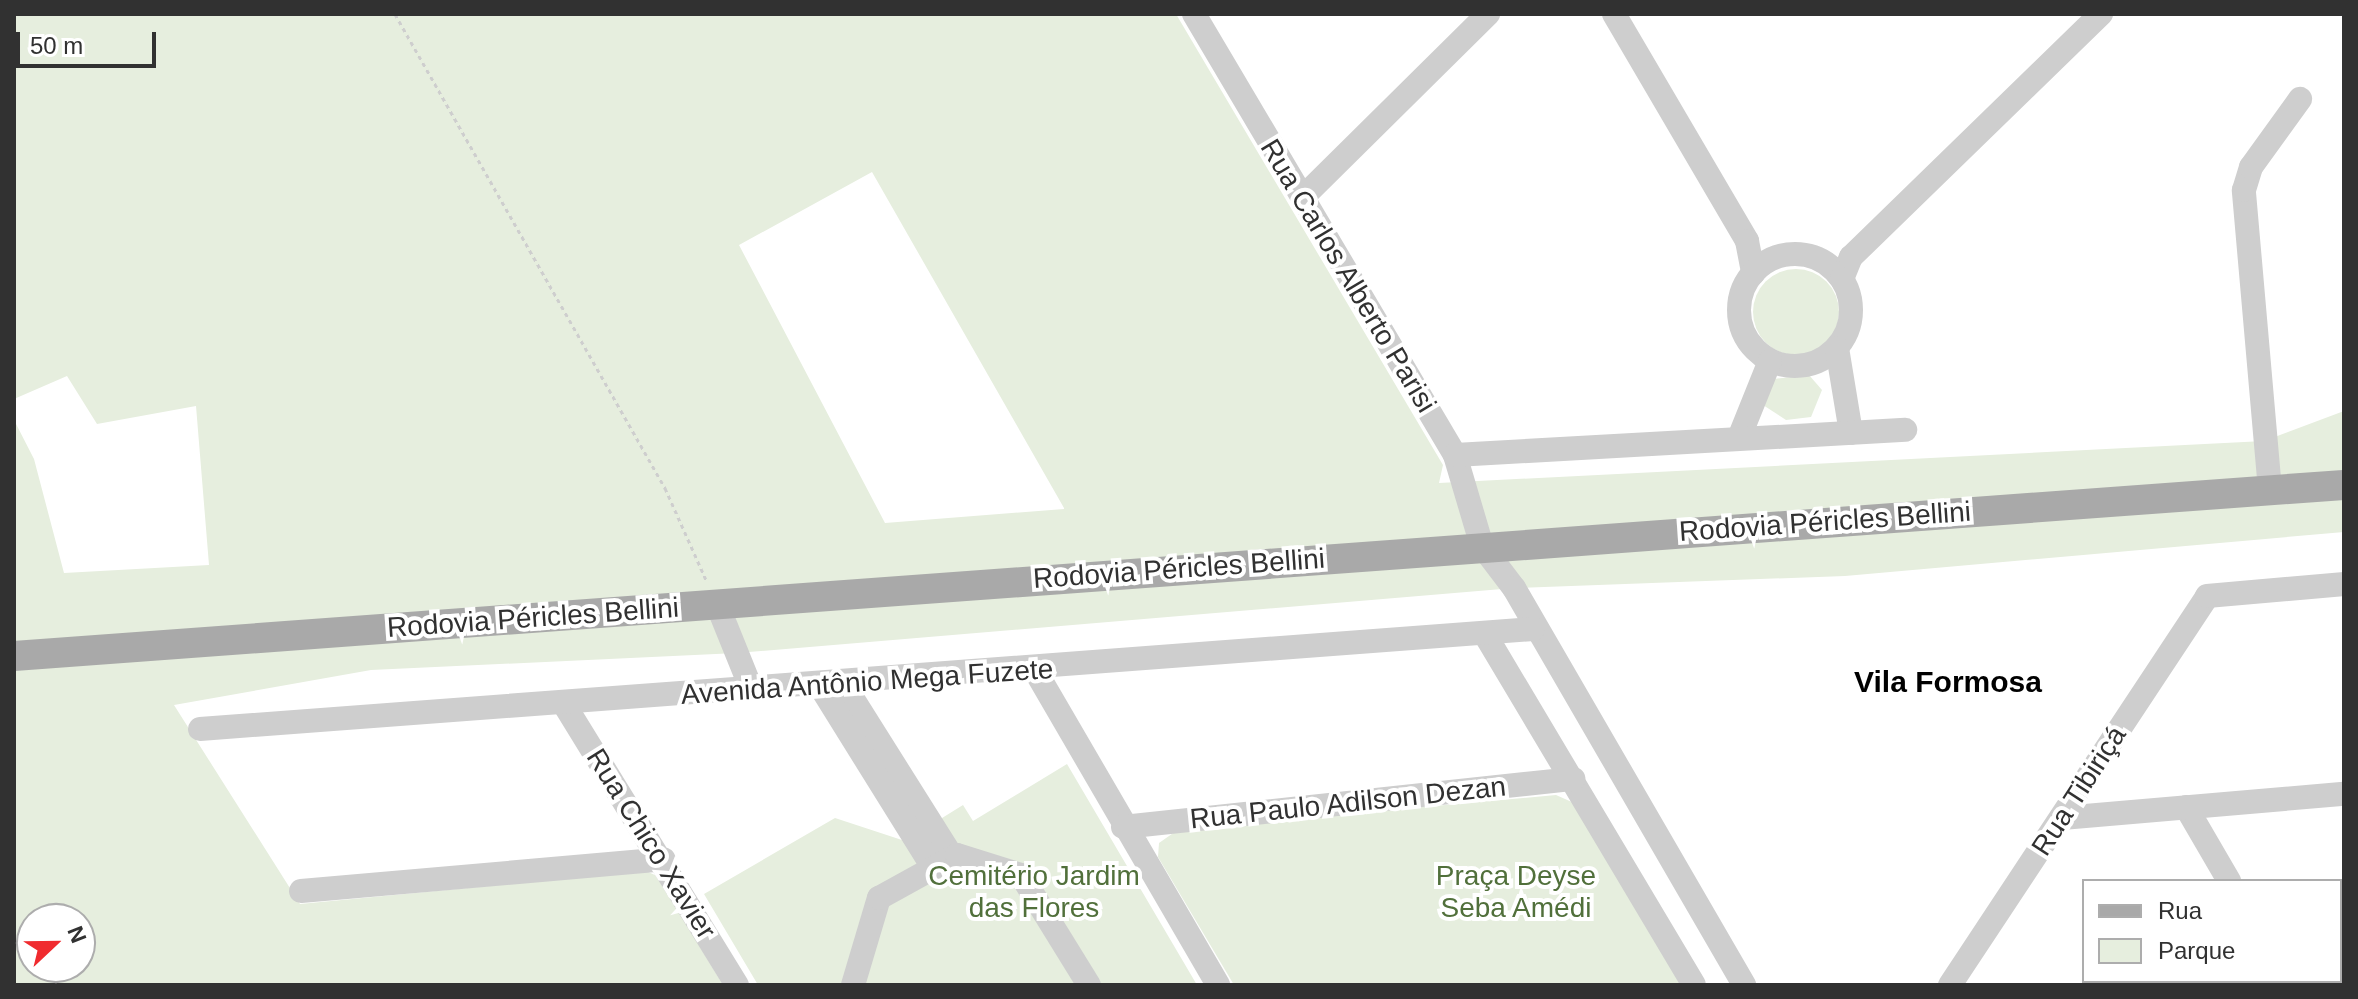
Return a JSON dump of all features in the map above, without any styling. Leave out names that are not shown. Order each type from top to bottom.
[{"type":"main road","name":"Rodovia Péricles Bellini","points":[[14,656],[2344,485]]},
{"type":"street","name":"Rua Carlos Alberto Parisi","points":[[1194,14],[1455,455],[1482,546],[1744,985]]},
{"type":"street","points":[[1302,198],[1488,14]]},
{"type":"street","points":[[1614,14],[1747,241],[1753,273]]},
{"type":"street","points":[[1840,266],[2101,14]]},
{"type":"street","points":[[2270,490],[2244,190],[2251,167],[2300,99]]},
{"type":"street","points":[[1747,241],[1774,257]]},
{"type":"street","points":[[1837,348],[1806,366],[1770,361],[1753,348],[1740,321],[1742,290],[1753,273],[1774,257],[1800,254],[1840,266]]},
{"type":"street","points":[[1840,266],[1851,302],[1837,348],[1851,433]]},
{"type":"street","points":[[1739,438],[1770,361]]},
{"type":"street","points":[[1455,455],[1905,430]]},
{"type":"street","name":"Rua Tibiriçá","points":[[1950,985],[2207,596],[2344,584]]},
{"type":"street","points":[[717,604],[751,688]]},
{"type":"street","name":"Avenida Antônio Mega Fuzete","points":[[200,729],[751,688],[1036,672],[1486,636],[1533,629]]},
{"type":"street","points":[[1486,636],[1694,985]]},
{"type":"street","points":[[1036,672],[1123,827],[1218,985]]},
{"type":"street","points":[[832,685],[941,860]]},
{"type":"street","name":"Rua Chico Xavier","points":[[564,704],[664,859],[737,985]]},
{"type":"street","name":"Rua Paulo Adilson Dezan","points":[[1123,827],[1573,779]]},
{"type":"street","points":[[2062,818],[2344,794]]},
{"type":"street","points":[[2186,807],[2228,879]]},
{"type":"street","points":[[301,891],[664,859]]},
{"type":"street","points":[[853,985],[875,903],[941,860],[1021,875],[1089,985]]},
{"type":"path","points":[[395,14],[665,488],[717,604]]},
{"type":"green space","points":[[14,14],[1176,14],[1443,465],[1439,483],[2264,441],[2344,411],[2344,532],[1845,576],[1514,588],[737,653],[371,670],[174,705],[300,904],[646,871],[657,876],[723,985],[14,985],[14,420],[34,459],[64,573],[209,565],[196,406],[97,424],[67,376],[14,399]],"holes":[[[872,172],[1064,508],[885,523],[739,245]]]},
{"type":"green space","points":[[1796,269],[1813,272],[1827,281],[1836,295],[1839,312],[1836,329],[1827,343],[1813,352],[1796,355],[1779,352],[1765,343],[1756,329],[1753,312],[1756,295],[1765,281],[1779,272]]},
{"type":"green space","points":[[1809,375],[1822,390],[1811,417],[1786,420],[1763,405],[1773,379]]},
{"type":"green space","name":"Cemitério Jardim das Flores","points":[[1067,764],[1197,985],[758,985],[704,894],[835,818],[905,841],[963,805],[973,821]]},
{"type":"green space","name":"Praça Deyse Seba Amédi","points":[[1556,795],[1574,803],[1682,985],[1234,985],[1158,857],[1159,843],[1179,829]]},
{"type":"district","name":"Vila Formosa","points":[[1948,682]]}]
